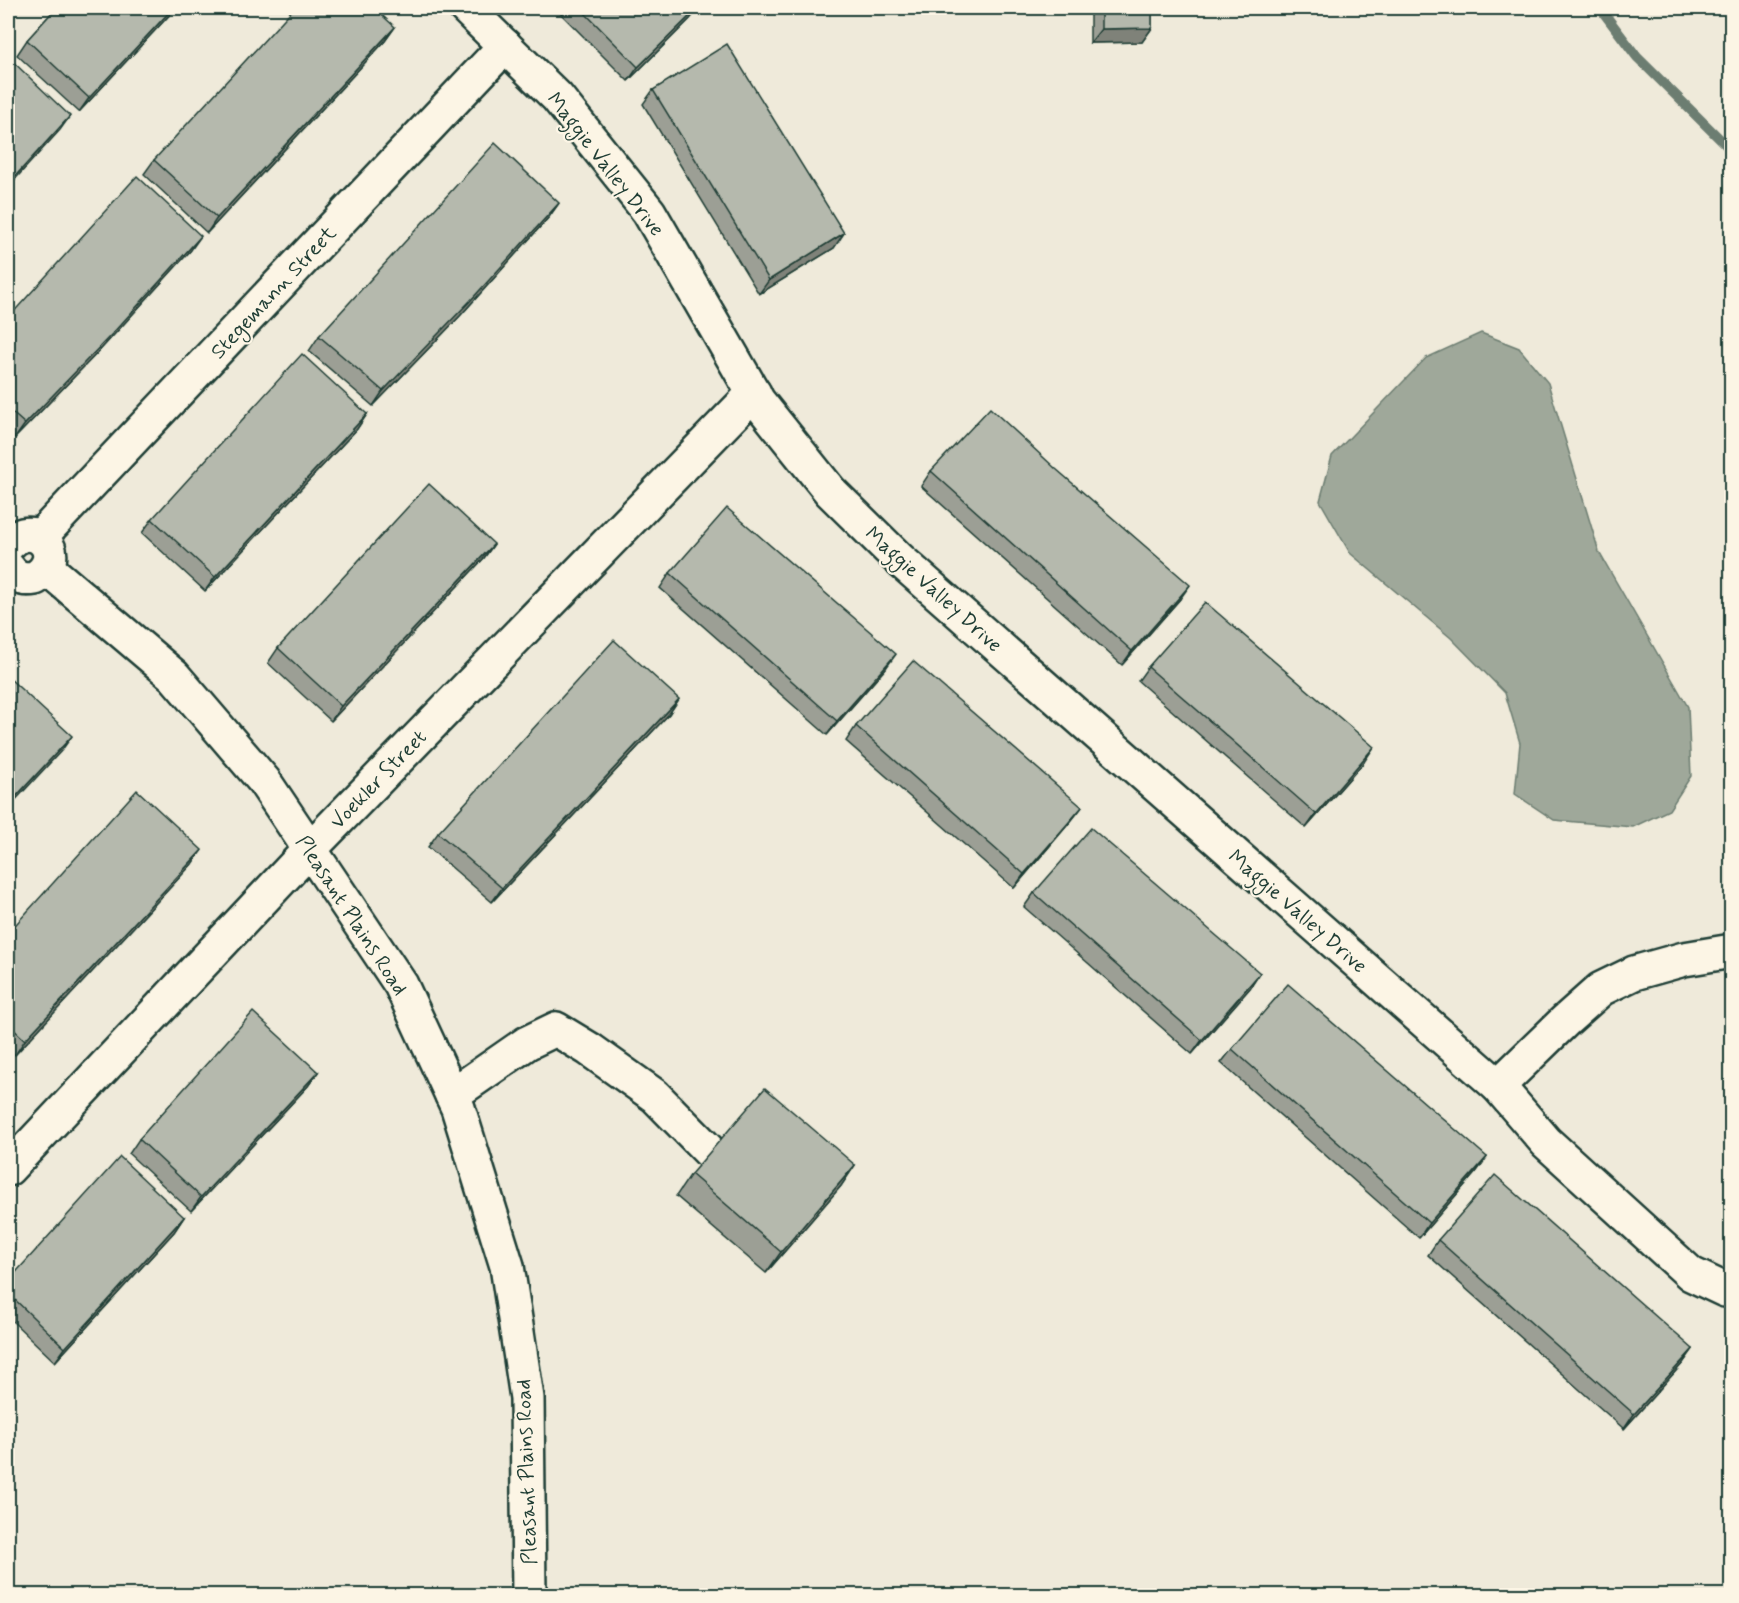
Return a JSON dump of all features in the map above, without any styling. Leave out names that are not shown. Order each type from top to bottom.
[{"type":"street","name":"Maggie Valley Drive","points":[[466,8],[557,97],[649,212],[758,401],[830,491],[900,560],[1498,1086],[1546,1142],[1690,1274],[1725,1290],[1731,1290]]},
{"type":"street","name":"Stegemann Street","points":[[44,553],[506,46]]},
{"type":"street","name":"Voekler Street","points":[[8,1169],[310,849],[754,393]]},
{"type":"street","points":[[9,566],[13,539],[20,535],[34,534],[44,553]]},
{"type":"street","name":"Pleasant Plains Road","points":[[44,553],[174,676],[264,781],[401,985],[458,1108],[507,1266],[527,1398],[529,1596]]},
{"type":"street","points":[[1498,1086],[1601,989],[1634,973],[1684,959],[1731,951]]},
{"type":"street","points":[[452,1095],[527,1043],[556,1029],[589,1049],[655,1096],[712,1154]]},
{"type":"shaded area","points":[[1481,333],[1519,348],[1548,383],[1599,552],[1688,707],[1691,776],[1669,810],[1633,827],[1554,820],[1515,794],[1520,743],[1505,693],[1451,638],[1350,553],[1320,501],[1332,456],[1426,358]]},
{"type":"building","points":[[56,8],[173,8],[89,98],[27,40]]},
{"type":"building","points":[[294,8],[374,8],[395,27],[217,218],[154,160]]},
{"type":"building","points":[[580,8],[698,8],[638,67]]},
{"type":"building","points":[[1101,8],[1152,8],[1152,28],[1101,29]]},
{"type":"building","points":[[727,44],[844,233],[769,280],[653,90]]},
{"type":"building","points":[[8,57],[70,116],[8,184]]},
{"type":"building","points":[[495,143],[559,203],[470,301],[383,391],[319,336]]},
{"type":"building","points":[[137,176],[201,236],[112,334],[25,424],[8,409],[8,318]]},
{"type":"building","points":[[302,354],[367,414],[215,577],[152,519]]},
{"type":"building","points":[[990,408],[1056,469],[1190,585],[1132,651],[931,471]]},
{"type":"building","points":[[429,484],[494,544],[341,706],[278,648]]},
{"type":"building","points":[[727,508],[896,654],[837,721],[670,573]]},
{"type":"building","points":[[1205,602],[1374,747],[1316,814],[1148,667]]},
{"type":"building","points":[[614,640],[679,699],[502,888],[438,833]]},
{"type":"building","points":[[913,661],[1082,807],[1024,874],[856,726]]},
{"type":"building","points":[[8,677],[72,736],[8,805]]},
{"type":"building","points":[[137,790],[202,850],[25,1040],[8,1024],[8,933]]},
{"type":"building","points":[[1091,828],[1260,973],[1202,1040],[1034,893]]},
{"type":"building","points":[[1288,984],[1487,1157],[1429,1223],[1232,1049]]},
{"type":"building","points":[[253,1012],[318,1072],[201,1197],[139,1139]]},
{"type":"building","points":[[765,1088],[855,1165],[781,1252],[691,1174]]},
{"type":"building","points":[[120,1157],[184,1217],[65,1348],[8,1293],[8,1281]]},
{"type":"building","points":[[1495,1175],[1693,1349],[1634,1414],[1438,1240]]},
{"type":"waterway","points":[[1600,8],[1637,57],[1732,151]]}]
